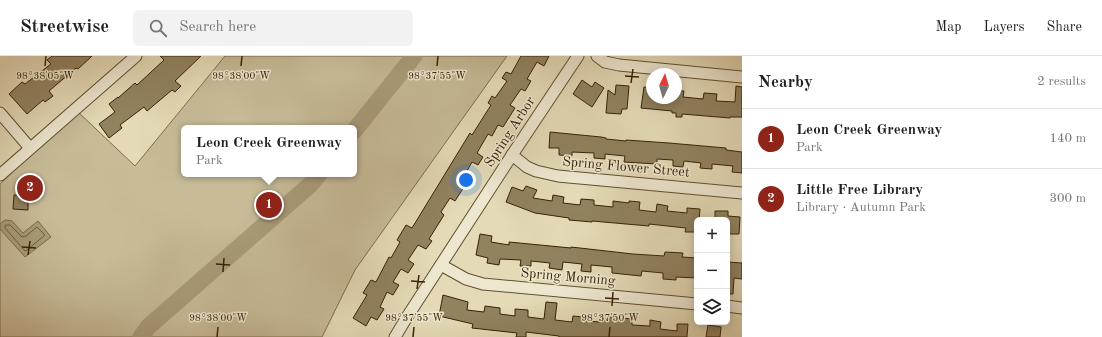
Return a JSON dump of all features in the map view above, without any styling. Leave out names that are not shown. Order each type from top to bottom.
[{"type":"street","points":[[0,175],[136,56]]},
{"type":"street","name":"Spring Arbor","points":[[395,337],[512,155],[578,56]]},
{"type":"street","points":[[597,56],[606,62],[619,65],[742,77]]},
{"type":"street","points":[[0,113],[30,148]]},
{"type":"street","name":"Spring Flower Street","points":[[512,155],[527,167],[536,171],[558,176],[742,193]]},
{"type":"street","name":"Spring Morning","points":[[441,265],[466,279],[483,284],[694,304]]},
{"type":"street","points":[[730,306],[742,308]]},
{"type":"shaded area","points":[[225,56],[507,56],[355,270],[322,337],[0,337],[0,184],[77,111],[135,166]]},
{"type":"water","points":[[5,220],[12,221],[23,233],[38,221],[51,237],[25,257],[0,229],[0,224]]},
{"type":"building","points":[[52,56],[92,56],[78,69],[76,68],[49,91],[53,96],[45,102],[43,100],[27,114],[9,94],[22,82],[25,84],[51,64],[47,60]]},
{"type":"building","points":[[160,56],[201,56],[175,81],[181,86],[175,92],[172,90],[147,111],[144,107],[120,125],[122,128],[109,138],[99,124],[115,112],[109,104],[135,83],[137,85],[164,60]]},
{"type":"building","points":[[521,56],[549,56],[544,66],[537,62],[527,79],[531,81],[525,91],[521,89],[510,105],[515,108],[503,127],[498,125],[492,136],[488,134],[477,153],[483,157],[478,165],[472,162],[463,178],[468,181],[455,201],[450,198],[441,212],[444,215],[429,239],[432,241],[426,249],[418,245],[408,260],[414,264],[408,273],[401,269],[393,282],[399,285],[393,295],[387,292],[380,307],[384,309],[377,320],[371,317],[366,326],[353,318],[367,295],[363,293],[371,280],[376,282],[389,257],[391,258],[400,242],[397,240],[406,225],[412,228],[470,133],[472,135],[491,105],[488,103],[492,96],[495,98],[507,81],[502,78],[506,72],[511,74]]},
{"type":"building","points":[[582,80],[592,87],[595,82],[604,88],[592,107],[573,94]]},
{"type":"building","points":[[616,85],[629,86],[627,109],[622,109],[621,114],[606,113],[608,90],[615,95]]},
{"type":"building","points":[[736,86],[742,87],[742,117],[730,118],[682,114],[682,117],[676,117],[676,113],[672,113],[672,111],[641,108],[644,87],[646,87],[646,104],[682,104],[682,91],[684,91],[683,97],[703,99],[704,93],[717,94],[716,101],[735,102]]},
{"type":"building","points":[[550,132],[626,141],[726,148],[726,150],[742,152],[742,173],[732,172],[733,166],[712,164],[712,169],[700,168],[701,163],[684,161],[683,167],[673,166],[673,160],[657,159],[657,164],[624,162],[625,156],[605,154],[605,159],[594,158],[594,153],[572,152],[572,156],[559,155],[559,148],[549,148]]},
{"type":"building","points":[[526,186],[537,190],[533,198],[552,201],[553,195],[564,197],[563,203],[580,205],[581,199],[594,200],[594,205],[613,207],[613,201],[629,203],[629,201],[640,202],[639,210],[656,212],[657,204],[668,206],[667,211],[687,213],[687,208],[700,209],[699,217],[694,217],[694,232],[685,232],[686,228],[649,224],[649,226],[569,220],[569,218],[535,213],[506,202],[512,187],[523,191]]},
{"type":"building","points":[[14,195],[28,196],[28,210],[13,209]]},
{"type":"building","points":[[715,211],[728,211],[728,216],[740,217],[739,234],[730,234],[730,217],[715,217]]},
{"type":"building","points":[[480,234],[492,236],[491,242],[509,245],[509,242],[664,256],[665,252],[683,253],[682,257],[694,258],[694,278],[676,277],[676,280],[663,279],[663,273],[642,271],[641,276],[612,273],[612,267],[591,265],[591,272],[581,271],[582,264],[563,262],[562,270],[549,268],[550,263],[531,261],[531,266],[520,266],[521,260],[500,259],[499,265],[487,263],[488,258],[476,255]]},
{"type":"building","points":[[730,262],[742,263],[742,279],[734,278],[733,294],[730,294]]},
{"type":"building","points":[[443,295],[468,302],[467,310],[484,312],[485,306],[500,308],[500,314],[515,316],[515,309],[528,310],[528,317],[544,319],[546,302],[557,303],[555,320],[572,322],[573,316],[584,317],[583,321],[601,322],[601,316],[632,319],[632,325],[650,326],[650,320],[661,322],[660,329],[677,331],[677,324],[688,324],[687,337],[559,337],[526,332],[526,337],[516,337],[517,333],[472,328],[473,324],[439,316]]},
{"type":"building","points":[[708,325],[721,327],[720,337],[706,337]]},
{"type":"waterway","points":[[357,127],[414,56]]},
{"type":"waterway","points":[[141,337],[148,327],[311,184],[317,177]]},
{"type":"place","name":"Little Free Library","points":[[30,188]]},
{"type":"place","name":"Leon Creek Greenway","points":[[269,205]]}]
